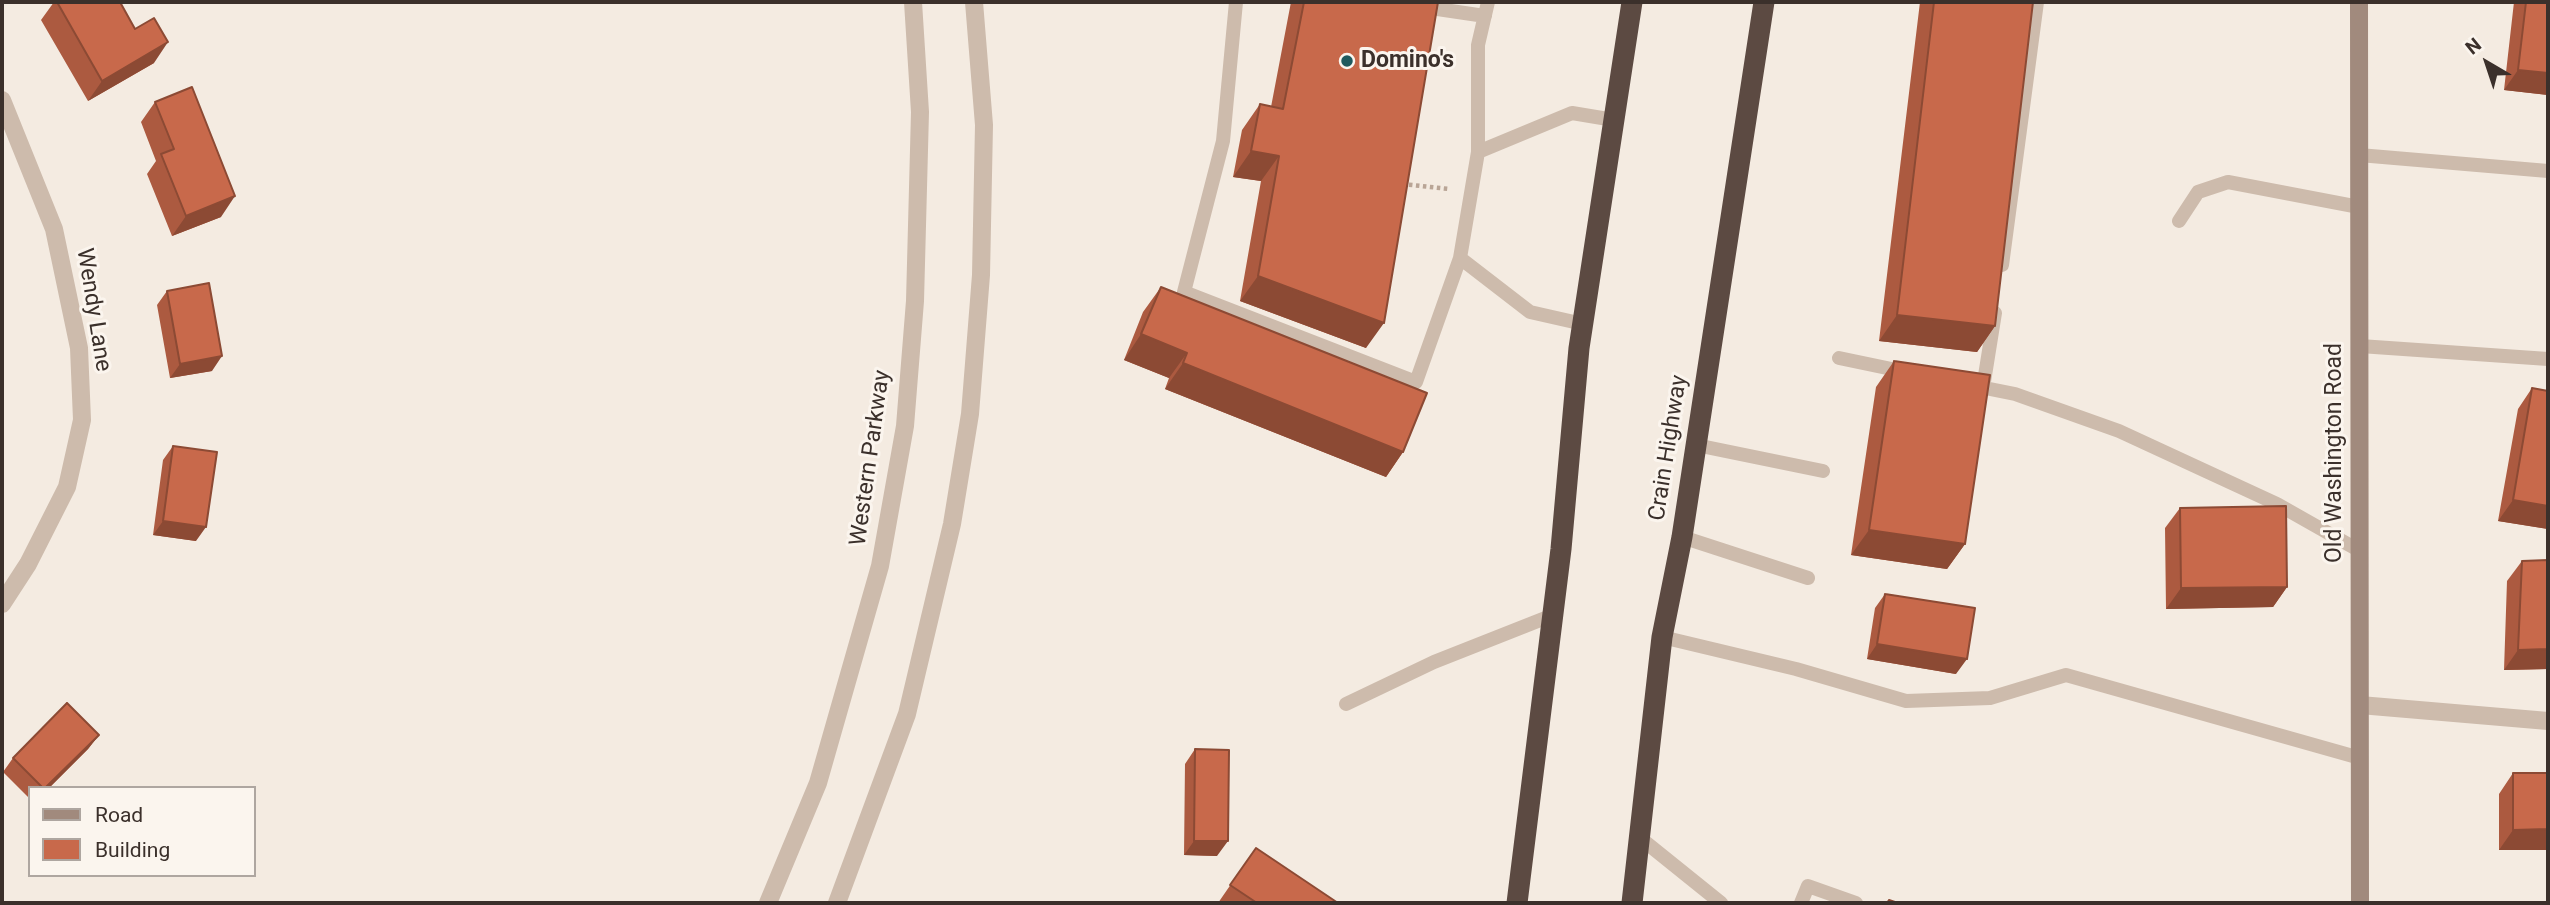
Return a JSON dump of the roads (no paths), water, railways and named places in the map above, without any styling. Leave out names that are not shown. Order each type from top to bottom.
[{"type":"highway","points":[[1517,903],[1553,615],[1583,324],[1632,2]]},
{"type":"highway","name":"Crain Highway","points":[[1632,903],[1662,636],[1682,537],[1764,2]]},
{"type":"main road","name":"Old Washington Road","points":[[2359,2],[2360,903]]},
{"type":"street","name":"Western Parkway","points":[[768,903],[818,783],[880,566],[905,426],[915,301],[920,112],[913,2]]},
{"type":"street","points":[[837,903],[907,714],[952,524],[970,414],[981,275],[984,125],[974,2]]},
{"type":"street","name":"Wendy Lane","points":[[2,100],[54,229],[79,348],[82,420],[66,487],[28,564],[2,604]]},
{"type":"street","points":[[2360,705],[2548,721]]},
{"type":"lane","points":[[1236,2],[1223,141],[1184,292],[1416,382],[1460,258],[1478,152],[1478,45],[1486,9],[1390,2]]},
{"type":"lane","points":[[1983,388],[2037,2]]},
{"type":"lane","points":[[1478,152],[1572,113],[1614,120]]},
{"type":"lane","points":[[2359,155],[2548,171]]},
{"type":"lane","points":[[2179,221],[2198,192],[2228,182],[2359,207]]},
{"type":"lane","points":[[1460,258],[1530,312],[1583,324]]},
{"type":"lane","points":[[2360,346],[2548,359]]},
{"type":"lane","points":[[1839,358],[1920,375]]},
{"type":"lane","points":[[1958,383],[2015,394],[2119,431],[2277,504],[2360,551]]},
{"type":"lane","points":[[1696,445],[1823,471]]},
{"type":"lane","points":[[1682,537],[1808,578]]},
{"type":"lane","points":[[1346,704],[1434,662],[1553,615]]},
{"type":"lane","points":[[1662,636],[1796,669],[1906,701],[1990,698],[2067,675],[2360,758]]},
{"type":"lane","points":[[1639,837],[1721,903]]},
{"type":"lane","points":[[1801,903],[1808,886],[1856,903]]},
{"type":"place","name":"Domino's","points":[[1347,61]]}]
